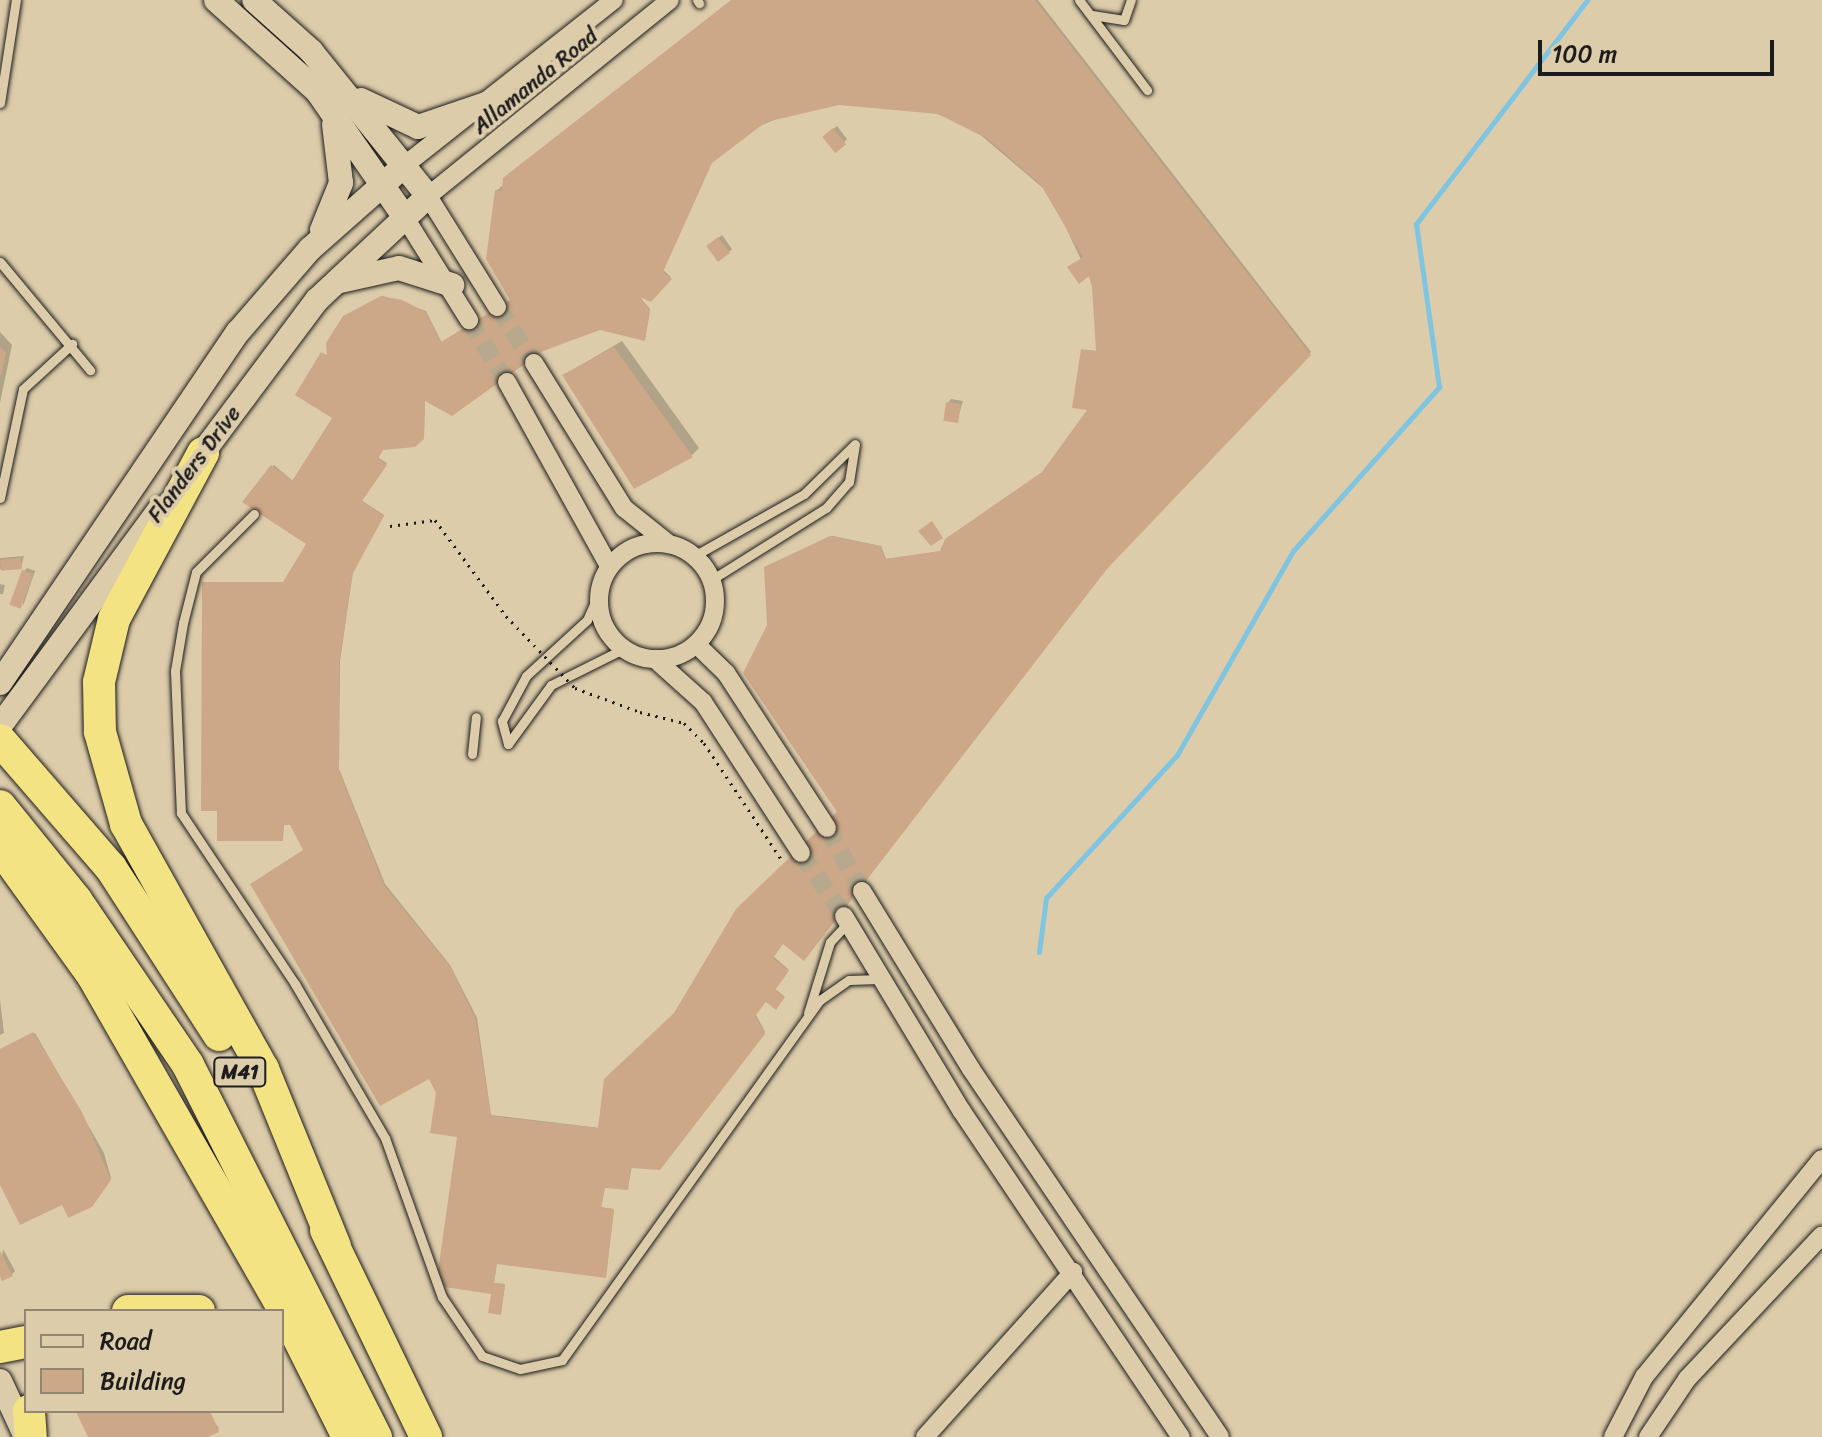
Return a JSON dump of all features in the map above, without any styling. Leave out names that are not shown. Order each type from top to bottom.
[{"type":"highway","points":[[203,453],[114,619],[99,682],[100,732],[126,824],[263,1069],[335,1246]]},
{"type":"highway","name":"M41","points":[[0,740],[111,868],[188,982],[335,1246],[426,1437]]},
{"type":"highway","name":"M41","points":[[0,806],[76,900],[196,1078],[376,1437]]},
{"type":"highway","points":[[0,847],[93,976],[284,1309]]},
{"type":"highway","points":[[284,1309],[348,1436]]},
{"type":"highway","points":[[0,1347],[24,1342]]},
{"type":"highway","points":[[284,1355],[348,1436]]},
{"type":"highway","points":[[29,1413],[29,1437]]},
{"type":"street","points":[[216,0],[271,43],[328,107],[452,285],[469,320]]},
{"type":"street","points":[[254,0],[337,82],[405,165],[428,196],[497,307]]},
{"type":"street","name":"Allamanda Road","points":[[405,165],[489,103],[614,0]]},
{"type":"street","name":"Allamanda Road","points":[[428,196],[670,0]]},
{"type":"street","points":[[337,82],[392,119],[418,127],[489,103]]},
{"type":"street","points":[[310,249],[341,183],[328,107]]},
{"type":"street","name":"Flanders Drive","points":[[0,726],[6,687],[172,422],[310,249],[405,165]]},
{"type":"street","name":"Flanders Drive","points":[[6,687],[203,453],[336,283],[428,196]]},
{"type":"street","points":[[336,283],[399,268],[452,285]]},
{"type":"street","points":[[534,363],[624,508],[669,544],[694,556],[711,580],[713,617],[696,644],[655,659]]},
{"type":"street","points":[[507,382],[609,566]]},
{"type":"street","points":[[669,544],[633,547],[609,566],[598,595],[603,625],[623,649],[655,659],[703,702],[801,853]]},
{"type":"street","points":[[696,644],[726,673],[827,828]]},
{"type":"street","points":[[862,891],[971,1069],[1220,1437]]},
{"type":"street","points":[[845,920],[879,979],[1181,1437]]},
{"type":"street","points":[[1613,1437],[1644,1377],[1822,1159]]},
{"type":"street","points":[[1648,1437],[1687,1379],[1822,1235]]},
{"type":"street","points":[[925,1437],[1073,1272]]},
{"type":"street","points":[[0,1381],[29,1437]]},
{"type":"lane","points":[[0,103],[16,0]]},
{"type":"lane","points":[[1079,0],[1147,90]]},
{"type":"lane","points":[[1090,15],[1124,20],[1131,0]]},
{"type":"lane","points":[[0,262],[72,344],[90,370]]},
{"type":"lane","points":[[0,498],[23,389],[72,344]]},
{"type":"lane","points":[[694,556],[771,517],[834,471],[855,444],[849,482],[826,508],[711,580]]},
{"type":"lane","points":[[254,514],[196,572],[186,611],[175,671],[181,813],[295,984],[385,1138],[442,1297],[469,1346],[520,1369],[562,1360],[807,1020],[836,986],[879,979]]},
{"type":"lane","points":[[598,595],[587,620],[526,676],[502,721],[508,744],[551,685],[623,649]]},
{"type":"lane","points":[[472,754],[476,717]]},
{"type":"lane","points":[[807,1020],[830,942],[845,920]]},
{"type":"path","points":[[390,526],[435,520],[506,616],[575,688],[640,712],[684,723],[704,743],[783,862]]},
{"type":"building","points":[[731,0],[1035,0],[1311,355],[1107,569],[804,961],[783,944],[773,958],[789,971],[775,990],[785,997],[776,1010],[766,1002],[755,1016],[765,1034],[660,1170],[631,1168],[628,1190],[605,1188],[601,1208],[614,1209],[606,1278],[497,1264],[494,1283],[505,1284],[501,1315],[488,1313],[491,1294],[445,1287],[438,1271],[457,1137],[430,1133],[436,1093],[429,1079],[380,1106],[250,884],[303,850],[290,825],[283,825],[283,841],[217,841],[217,811],[201,811],[202,582],[283,582],[306,544],[242,502],[271,465],[292,481],[332,418],[295,395],[321,352],[327,356],[326,343],[343,316],[381,296],[402,300],[426,312],[441,342],[510,300],[486,259],[495,190],[502,191],[503,178]],"holes":[[[839,105],[938,114],[988,139],[1041,185],[1083,257],[1067,267],[1079,284],[1089,276],[1092,287],[1096,351],[1081,349],[1072,408],[1087,410],[1042,472],[945,539],[940,551],[885,559],[880,546],[830,536],[764,567],[767,625],[743,673],[837,812],[736,909],[674,1013],[604,1079],[598,1128],[491,1116],[476,1020],[450,966],[384,885],[339,771],[339,664],[353,573],[384,516],[362,501],[387,465],[378,459],[383,450],[415,447],[424,439],[425,401],[452,416],[543,351],[600,330],[645,341],[650,311],[639,297],[651,302],[672,279],[663,272],[712,163],[766,122]]]},
{"type":"building","points":[[833,128],[846,144],[835,153],[822,137]]},
{"type":"building","points":[[718,237],[730,253],[718,262],[706,246]]},
{"type":"building","points":[[0,347],[6,353],[1,375],[0,375]]},
{"type":"building","points":[[614,347],[693,457],[634,489],[562,375]]},
{"type":"building","points":[[946,402],[961,404],[958,423],[943,421]]},
{"type":"building","points":[[932,521],[943,538],[931,546],[918,531]]},
{"type":"building","points":[[21,558],[22,569],[1,571],[0,560]]},
{"type":"building","points":[[22,570],[33,574],[21,609],[9,605]]},
{"type":"building","points":[[33,1032],[82,1112],[111,1180],[92,1207],[68,1218],[62,1205],[20,1225],[0,1185],[0,1049]]},
{"type":"building","points":[[0,1251],[13,1276],[2,1281],[0,1277]]},
{"type":"building","points":[[76,1413],[211,1413],[219,1432],[208,1437],[88,1437]]},
{"type":"waterway","points":[[1039,952],[1046,898],[1177,755],[1293,551],[1439,387],[1416,224],[1587,0]]},
{"type":"tunnel","points":[[497,307],[534,363]]},
{"type":"tunnel","points":[[469,320],[507,382]]},
{"type":"tunnel","points":[[827,828],[862,891]]},
{"type":"tunnel","points":[[801,853],[844,916]]}]
